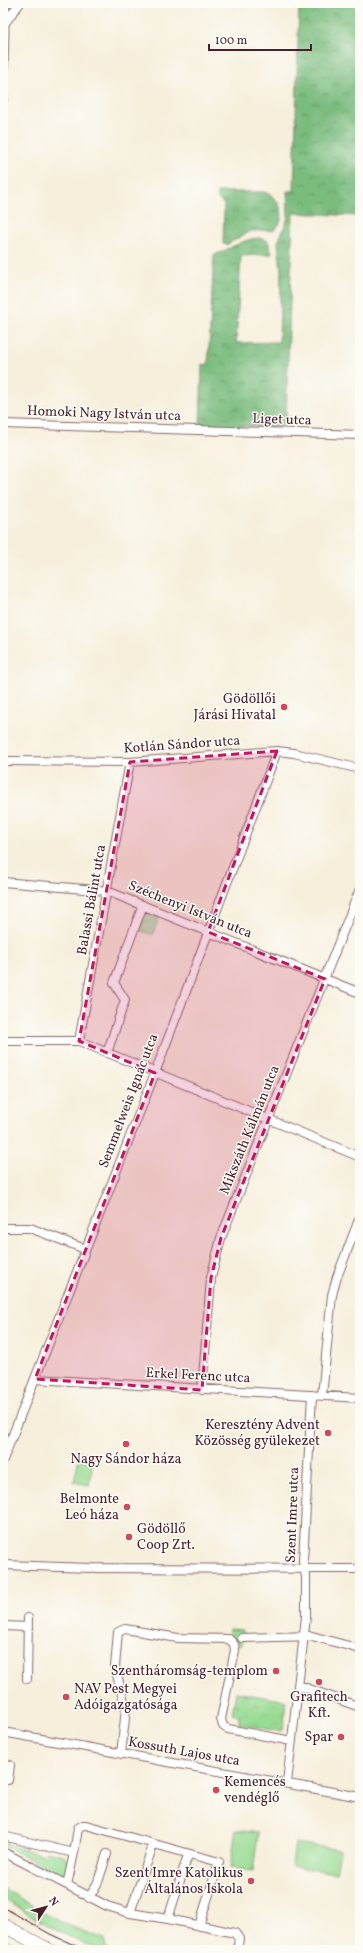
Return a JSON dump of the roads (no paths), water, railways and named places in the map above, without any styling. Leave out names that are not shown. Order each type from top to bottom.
[{"type":"main road","points":[[3,1924],[49,1950]]},
{"type":"street","points":[[3,99],[5,3]]},
{"type":"street","points":[[5,23],[20,3]]},
{"type":"street","name":"Homoki Nagy István utca","points":[[3,424],[204,431]]},
{"type":"street","name":"Liget utca","points":[[204,431],[360,435]]},
{"type":"street","name":"Kotlán Sándor utca","points":[[3,761],[130,762],[277,751],[294,753],[360,769]]},
{"type":"street","name":"Semmelweis Ignác utca","points":[[3,1460],[155,1073],[277,751]]},
{"type":"street","name":"Balassi Bálint utca","points":[[79,1041],[130,762]]},
{"type":"street","name":"Széchenyi István utca","points":[[3,882],[107,891],[360,993]]},
{"type":"street","name":"Mikszáth Kálmán utca","points":[[202,1390],[211,1278],[214,1260],[221,1238],[360,889]]},
{"type":"street","points":[[107,1052],[125,1000],[114,983],[143,905]]},
{"type":"street","points":[[3,1041],[79,1041],[268,1120],[360,1156]]},
{"type":"street","points":[[322,1396],[332,1295],[337,1277],[360,1217]]},
{"type":"street","points":[[3,1228],[30,1228],[85,1249]]},
{"type":"street","name":"Erkel Ferenc utca","points":[[35,1379],[202,1390],[360,1398]]},
{"type":"street","name":"Szent Imre utca","points":[[287,1783],[304,1636],[306,1586],[304,1568],[312,1395]]},
{"type":"street","points":[[3,1565],[90,1568],[304,1568],[360,1570]]},
{"type":"street","points":[[27,1679],[28,1618]]},
{"type":"street","points":[[3,1626],[28,1627]]},
{"type":"street","points":[[121,1754],[126,1705],[115,1667],[118,1632],[124,1629],[178,1638],[229,1639],[234,1644],[235,1650],[221,1719],[222,1726],[228,1729],[292,1742]]},
{"type":"street","points":[[242,1638],[312,1636],[360,1649]]},
{"type":"street","points":[[298,1685],[360,1707]]},
{"type":"street","name":"Kossuth Lajos utca","points":[[3,1732],[360,1796]]},
{"type":"street","points":[[3,1764],[10,1765],[8,1780],[3,1780]]},
{"type":"street","points":[[67,1885],[78,1828],[83,1825],[219,1862],[199,1926]]},
{"type":"street","points":[[3,1836],[74,1854]]},
{"type":"street","points":[[130,1913],[153,1845]]},
{"type":"street","points":[[3,1852],[107,1906],[130,1913],[168,1919],[235,1933],[239,1939],[237,1950]]},
{"type":"street","points":[[90,1898],[98,1882],[107,1854]]},
{"type":"street","points":[[168,1919],[187,1858]]},
{"type":"street","points":[[359,1950],[360,1945]]},
{"type":"tram line","points":[[3,1907],[50,1934],[85,1950]]},
{"type":"place","name":"Gödöllői Járási Hivatal","points":[[284,707]]},
{"type":"place","name":"Keresztény Advent Közösség gyülekezet","points":[[328,1433]]},
{"type":"place","name":"Nagy Sándor háza","points":[[126,1444]]},
{"type":"place","name":"Belmonte Leó háza","points":[[127,1507]]},
{"type":"place","name":"Gödöllő Coop Zrt.","points":[[129,1537]]},
{"type":"place","name":"Szentháromság-templom","points":[[276,1671]]},
{"type":"place","name":"Grafitech Kft.","points":[[319,1682]]},
{"type":"place","name":"NAV Pest Megyei Adóigazgatósága","points":[[66,1697]]},
{"type":"place","name":"Spar","points":[[341,1737]]},
{"type":"place","name":"Kemencés vendéglő","points":[[216,1790]]},
{"type":"place","name":"Szent Imre Katolikus Általános Iskola","points":[[251,1881]]}]
